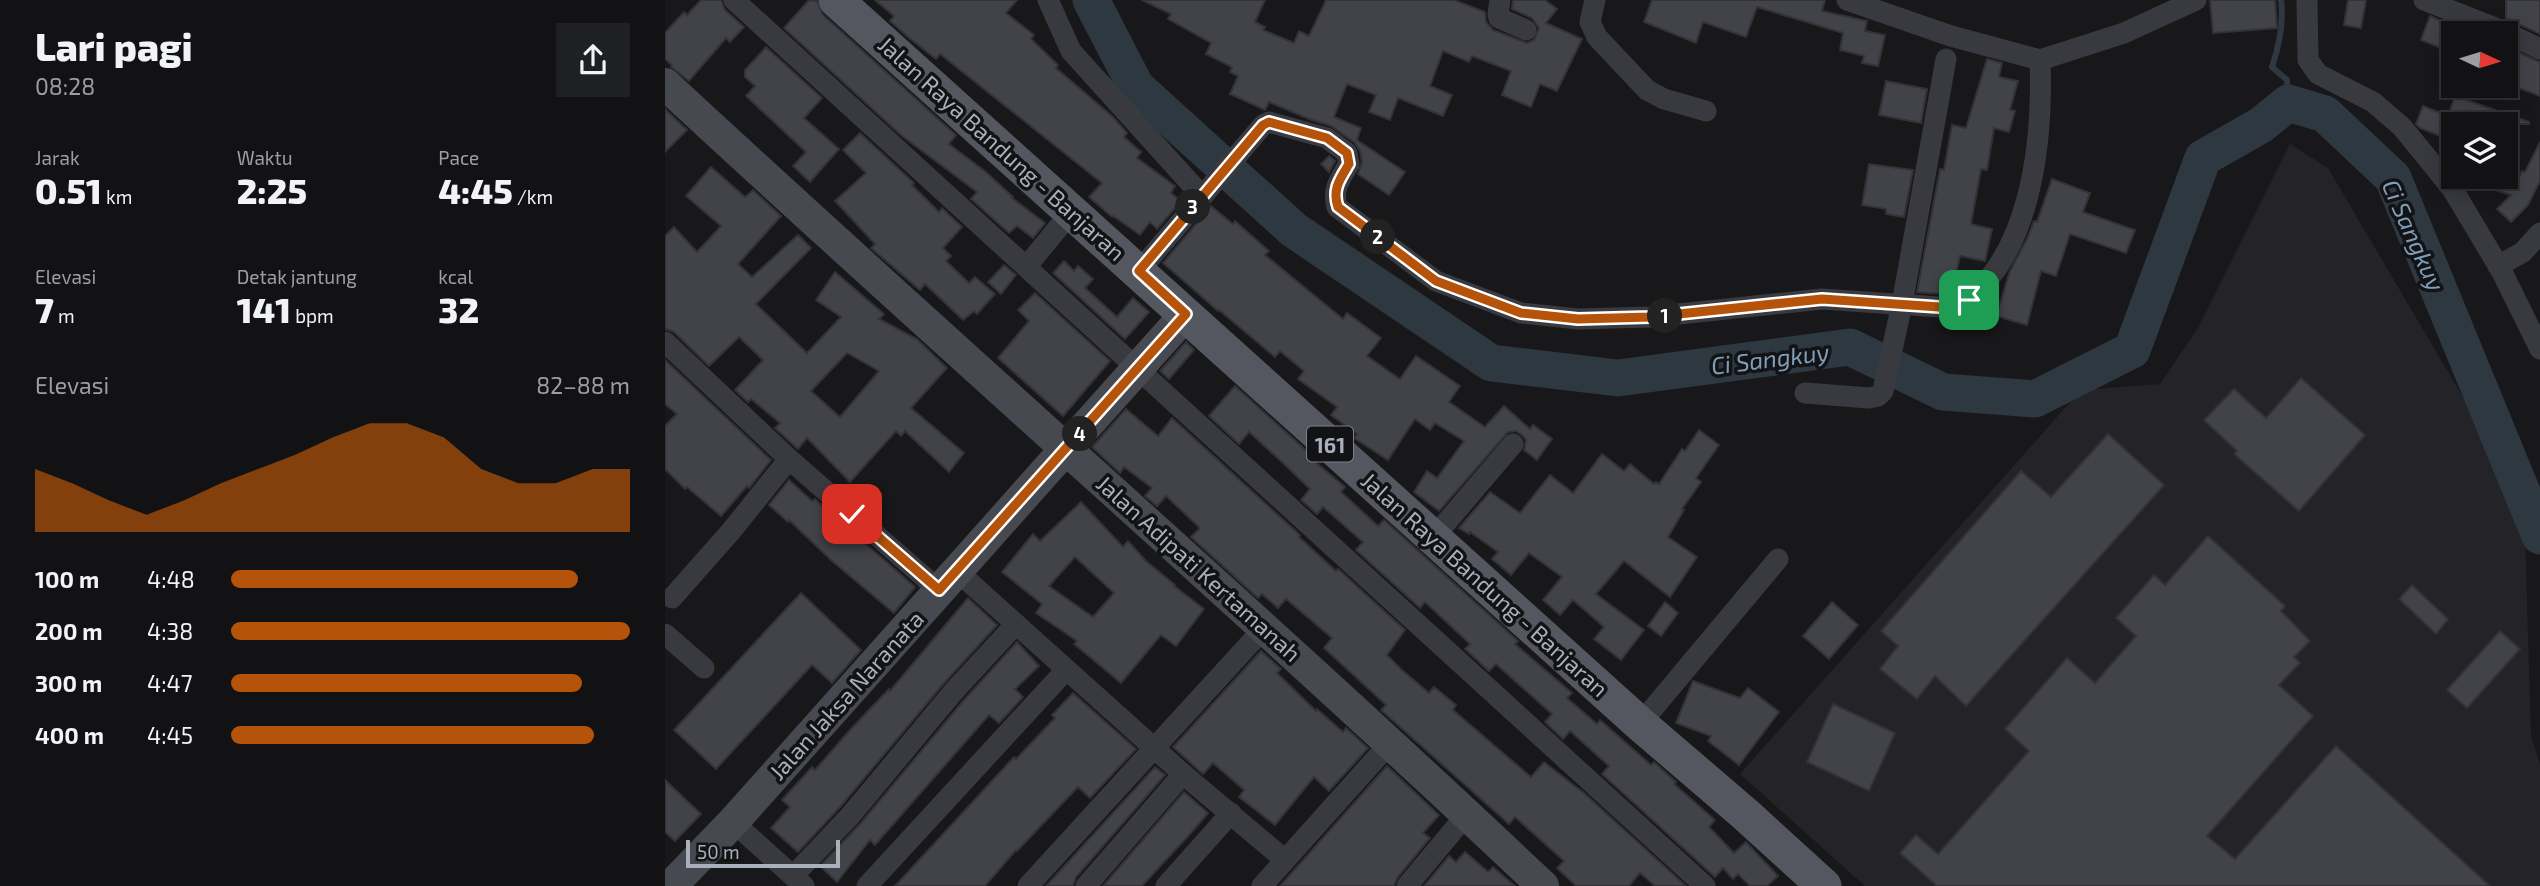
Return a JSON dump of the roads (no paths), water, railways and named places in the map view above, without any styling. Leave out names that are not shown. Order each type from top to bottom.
[{"type":"main road","name":"Jalan Raya Bandung - Banjaran","points":[[836,0],[1640,724],[1824,886]]},
{"type":"main road","name":"Jalan Adipati Kertamanah","points":[[665,84],[847,253],[1265,627],[1543,886]]},
{"type":"main road","name":"Jalan Jaksa Naranata","points":[[671,886],[733,822],[1186,314]]},
{"type":"street","points":[[734,0],[904,158],[1027,266],[1705,886]]},
{"type":"street","points":[[1048,0],[1071,51],[1203,195]]},
{"type":"street","points":[[1500,0],[1499,18],[1526,30]]},
{"type":"street","points":[[1595,0],[1590,22],[1597,37],[1647,90],[1664,99],[1706,111]]},
{"type":"street","points":[[1847,0],[1951,36],[2040,60],[2124,33],[2196,0]]},
{"type":"street","points":[[2307,0],[2308,60],[2318,74],[2373,102],[2402,127],[2453,190],[2498,266],[2540,349]]},
{"type":"street","points":[[2426,0],[2540,49]]},
{"type":"street","points":[[1805,393],[1869,398],[1878,396],[1883,391],[1902,304],[1945,59]]},
{"type":"street","points":[[1139,271],[1263,125],[1269,122],[1327,138],[1347,153],[1349,164],[1335,187],[1338,207],[1436,281],[1521,313],[1578,319],[1650,317],[1822,299],[1954,308],[1969,300],[2003,259],[2017,229],[2032,178],[2039,128],[2040,60]]},
{"type":"street","points":[[1027,266],[1072,211]]},
{"type":"street","points":[[2498,266],[2523,252],[2540,233]]},
{"type":"street","points":[[665,342],[789,459],[948,581],[1016,624],[1154,748],[1285,860]]},
{"type":"street","points":[[1433,538],[1513,444]]},
{"type":"street","points":[[667,599],[732,530],[789,459]]},
{"type":"street","points":[[1640,724],[1778,559]]},
{"type":"street","points":[[733,822],[798,881],[954,691],[1016,624]]},
{"type":"street","points":[[1028,886],[1265,627]]},
{"type":"street","points":[[665,634],[704,668]]},
{"type":"street","points":[[867,886],[1066,670]]},
{"type":"street","points":[[1262,886],[1390,743]]},
{"type":"street","points":[[1086,886],[1184,774]]},
{"type":"street","points":[[1172,884],[1231,813]]},
{"type":"street","points":[[1406,886],[1467,814]]},
{"type":"waterway","name":"Ci Sangkuy","points":[[1091,0],[1136,87],[1294,230],[1491,363],[1618,378],[1850,347],[1943,392],[2035,399],[2132,350],[2203,158],[2261,125],[2288,103],[2325,114],[2393,178],[2540,536]]},
{"type":"waterway","points":[[2281,0],[2280,34],[2272,67],[2287,80],[2288,103]]}]
